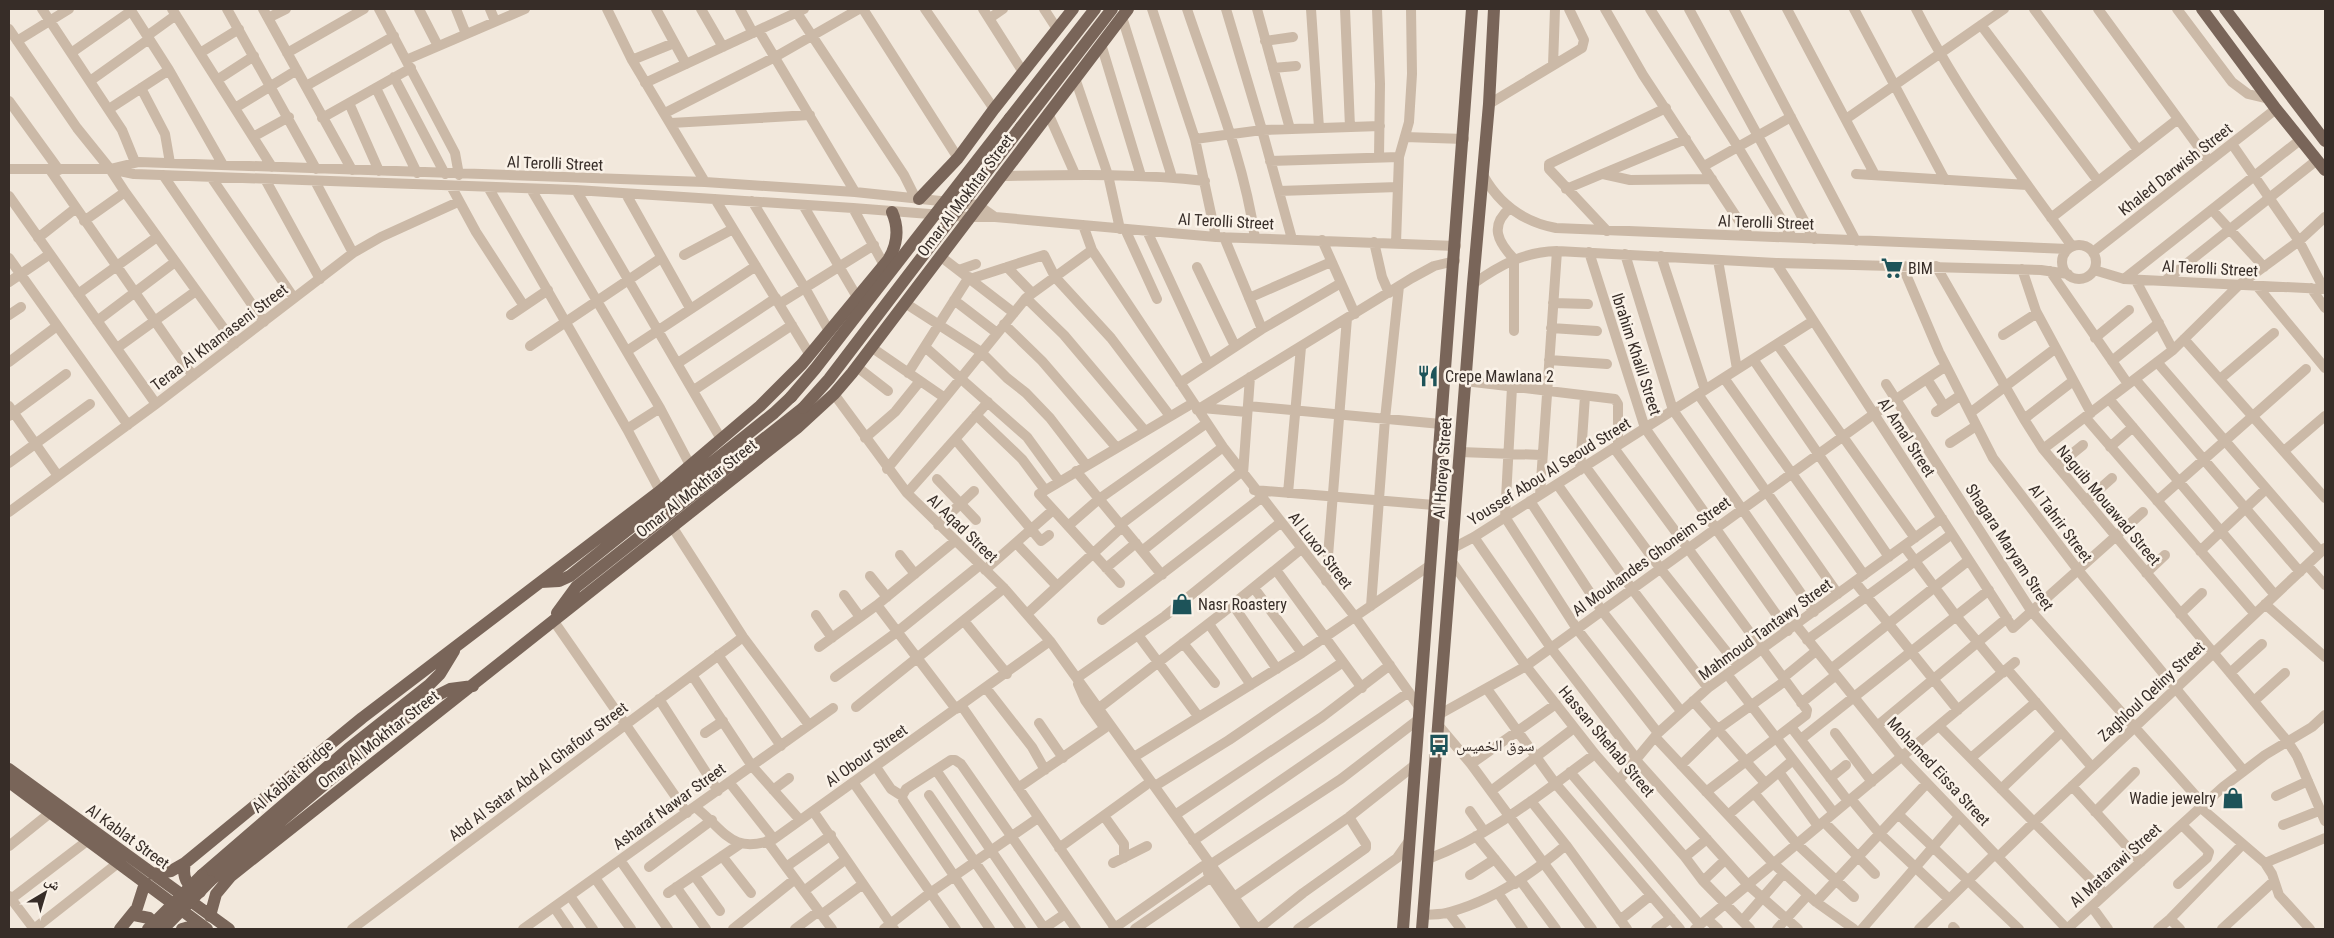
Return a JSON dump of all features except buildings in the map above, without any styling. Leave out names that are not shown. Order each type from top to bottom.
[{"type":"main road","name":"Omar Al Mokhtar Street","points":[[917,199],[961,153],[994,108],[1073,9]]},
{"type":"main road","points":[[541,582],[559,581],[570,576],[774,413],[791,397],[815,369],[1095,9]]},
{"type":"main road","points":[[553,620],[559,608],[576,587],[803,408],[835,371],[1112,9]]},
{"type":"main road","name":"Al Horeya Street","points":[[1403,929],[1429,566],[1455,261],[1472,9]]},
{"type":"main road","name":"Al Horeya Street","points":[[1422,929],[1465,381],[1490,104],[1494,9]]},
{"type":"main road","points":[[2202,9],[2300,140],[2325,170]]},
{"type":"main road","points":[[2225,9],[2325,141]]},
{"type":"main road","name":"Omar Al Mokhtar Street","points":[[473,686],[553,620],[797,428],[834,394],[857,367],[968,217],[1125,13]]},
{"type":"main road","points":[[961,153],[981,170],[1000,176]]},
{"type":"main road","name":"Omar Al Mokhtar Street","points":[[149,879],[171,871],[185,863],[362,718],[660,491],[760,406],[806,359],[884,265],[894,248],[897,230],[892,212]]},
{"type":"main road","points":[[894,248],[910,247],[918,250],[927,264],[928,271]]},
{"type":"main road","points":[[806,359],[806,377],[815,387],[834,394]]},
{"type":"main road","name":"Al Kablat Bridge","points":[[162,929],[348,748],[429,685],[440,674],[456,647]]},
{"type":"main road","name":"Al Kablat Bridge","points":[[148,929],[211,881],[356,758],[430,699],[450,689],[473,686]]},
{"type":"main road","name":"Al Kablat Street","points":[[9,769],[206,923],[229,929]]},
{"type":"main road","name":"Al Kablat Street","points":[[10,786],[118,863],[149,879]]},
{"type":"main road","points":[[185,863],[183,872],[186,882],[192,889],[202,893],[211,892],[211,881]]},
{"type":"main road","points":[[120,929],[134,915],[149,879]]},
{"type":"main road","points":[[182,929],[206,923],[213,901],[211,881]]},
{"type":"main road","points":[[134,915],[149,918],[162,929]]},
{"type":"street","points":[[42,9],[127,138],[135,162]]},
{"type":"street","points":[[69,9],[12,37],[77,128],[110,169],[235,344]]},
{"type":"street","points":[[227,9],[316,169]]},
{"type":"street","points":[[286,9],[266,13],[352,170]]},
{"type":"street","points":[[288,53],[364,9]]},
{"type":"street","points":[[379,9],[455,153],[459,175]]},
{"type":"street","points":[[419,9],[438,46]]},
{"type":"street","points":[[456,9],[466,34]]},
{"type":"street","points":[[490,9],[496,21]]},
{"type":"street","points":[[322,118],[394,78],[408,64],[438,46],[525,9]]},
{"type":"street","points":[[607,9],[645,83],[665,113],[705,182]]},
{"type":"street","points":[[656,9],[686,64]]},
{"type":"street","points":[[701,9],[723,47]]},
{"type":"street","points":[[740,9],[775,57],[855,192]]},
{"type":"street","points":[[779,9],[785,19]]},
{"type":"street","points":[[665,113],[775,57],[859,9]]},
{"type":"street","points":[[863,9],[961,153]]},
{"type":"street","points":[[925,9],[994,108]]},
{"type":"street","points":[[984,9],[1023,72]]},
{"type":"street","points":[[990,18],[1003,9]]},
{"type":"street","points":[[1044,9],[1057,29]]},
{"type":"street","points":[[1152,9],[1195,139],[1220,237],[1250,298],[1262,329]]},
{"type":"street","points":[[1186,9],[1229,134],[1249,200],[1255,238]]},
{"type":"street","points":[[1226,9],[1292,239]]},
{"type":"street","points":[[1257,9],[1290,129]]},
{"type":"street","points":[[1311,9],[1319,128]]},
{"type":"street","points":[[1345,9],[1350,127]]},
{"type":"street","points":[[1377,9],[1380,84],[1379,157]]},
{"type":"street","points":[[1396,243],[1399,157],[1409,122],[1412,74],[1410,9]]},
{"type":"street","points":[[1553,65],[1555,9]]},
{"type":"street","points":[[1490,104],[1584,45],[1584,40],[1569,9]]},
{"type":"street","points":[[1605,9],[1643,75],[1749,236]]},
{"type":"street","points":[[1650,9],[1738,147],[1792,237]]},
{"type":"street","points":[[1689,9],[1814,239]]},
{"type":"street","points":[[1734,9],[1856,241]]},
{"type":"street","points":[[1787,9],[1875,175]]},
{"type":"street","points":[[1854,9],[1945,180]]},
{"type":"street","points":[[1916,9],[1939,54],[2070,247]]},
{"type":"street","points":[[1846,119],[2004,9]]},
{"type":"street","points":[[2034,9],[2138,150]]},
{"type":"street","points":[[2098,9],[2209,162]]},
{"type":"street","points":[[2177,9],[2232,82],[2248,94],[2273,104]]},
{"type":"street","points":[[71,53],[131,10],[169,70],[222,165]]},
{"type":"street","points":[[645,83],[800,11],[813,36],[904,175],[917,199]]},
{"type":"street","points":[[90,81],[148,38],[174,12],[272,167]]},
{"type":"street","points":[[1125,13],[1172,177]]},
{"type":"street","points":[[1981,25],[2098,181]]},
{"type":"street","points":[[200,54],[239,29]]},
{"type":"street","points":[[306,86],[394,36]]},
{"type":"street","points":[[1266,41],[1293,37]]},
{"type":"street","points":[[632,60],[674,43]]},
{"type":"street","points":[[1101,44],[1141,176]]},
{"type":"street","points":[[217,80],[254,56]]},
{"type":"street","points":[[1273,68],[1296,66]]},
{"type":"street","points":[[109,109],[169,70]]},
{"type":"street","points":[[235,108],[297,70]]},
{"type":"street","points":[[394,78],[445,174]]},
{"type":"street","points":[[1075,78],[1108,175],[1122,229],[1157,299]]},
{"type":"street","points":[[141,88],[165,134],[170,164]]},
{"type":"street","points":[[376,88],[417,173]]},
{"type":"street","points":[[9,101],[55,170],[84,220],[193,376]]},
{"type":"street","points":[[349,103],[379,172]]},
{"type":"street","name":"Khaled Darwish Street","points":[[2093,252],[2232,144],[2273,104]]},
{"type":"street","points":[[1607,230],[1566,189],[1549,169],[1550,163],[1666,108]]},
{"type":"street","points":[[1048,113],[1075,174]]},
{"type":"street","points":[[671,124],[810,115]]},
{"type":"street","points":[[1704,166],[1791,117]]},
{"type":"street","points":[[253,137],[289,118]]},
{"type":"street","points":[[2051,218],[2178,118]]},
{"type":"street","points":[[1195,139],[1262,130],[1380,126]]},
{"type":"street","points":[[1405,137],[1464,139]]},
{"type":"street","points":[[1566,189],[1686,139]]},
{"type":"street","points":[[2173,350],[2159,323],[2130,279],[2212,210],[2300,140]]},
{"type":"street","points":[[2232,144],[2299,241],[2321,286],[2325,308]]},
{"type":"street","points":[[1270,161],[1399,157]]},
{"type":"street","points":[[2166,280],[2316,160]]},
{"type":"street","name":"Al Terolli Street","points":[[110,169],[135,162],[459,175],[705,182],[855,192],[978,205],[995,217]]},
{"type":"street","name":"Al Terolli Street","points":[[10,168],[55,170],[110,169],[134,174],[576,190],[968,217],[995,217],[1220,237],[1456,246]]},
{"type":"street","points":[[1000,176],[1075,174],[1172,177],[1205,181]]},
{"type":"street","points":[[1603,174],[1630,180],[1712,179]]},
{"type":"street","points":[[1856,174],[2027,186]]},
{"type":"street","points":[[162,175],[264,322]]},
{"type":"street","name":"Al Terolli Street","points":[[1483,175],[1493,192],[1510,208],[1530,221],[1547,226],[1856,241],[2070,247]]},
{"type":"street","points":[[211,177],[294,298]]},
{"type":"street","points":[[265,179],[320,279]]},
{"type":"street","points":[[592,192],[593,179]]},
{"type":"street","points":[[315,181],[353,253]]},
{"type":"street","points":[[451,186],[458,202],[524,306]]},
{"type":"street","points":[[488,187],[566,321],[660,491]]},
{"type":"street","points":[[1279,191],[1398,187]]},
{"type":"street","points":[[532,189],[660,408],[690,465]]},
{"type":"street","points":[[576,190],[721,439]]},
{"type":"street","points":[[84,220],[125,192]]},
{"type":"street","points":[[626,194],[690,308]]},
{"type":"street","points":[[9,196],[156,404]]},
{"type":"street","points":[[715,199],[792,325],[806,359]]},
{"type":"street","points":[[752,201],[805,288],[829,332]]},
{"type":"street","name":"Teraa Al Khamaseni Street","points":[[9,512],[156,404],[353,253],[381,237],[458,202]]},
{"type":"street","points":[[803,205],[857,297]]},
{"type":"street","points":[[38,238],[76,208]]},
{"type":"street","points":[[853,208],[884,265]]},
{"type":"street","points":[[1510,208],[1502,217],[1498,235],[1502,246],[1514,259],[1514,331]]},
{"type":"street","points":[[2212,210],[2264,267]]},
{"type":"street","points":[[2043,449],[2173,350],[2239,285],[2299,241],[2325,217]]},
{"type":"street","name":"Al Luxor Street","points":[[1083,225],[1092,250],[1223,447],[1257,494],[1356,618],[1409,692],[1419,714]]},
{"type":"street","points":[[684,255],[733,229]]},
{"type":"street","points":[[1147,231],[1208,363]]},
{"type":"street","points":[[78,294],[157,237]]},
{"type":"street","points":[[1322,240],[1341,283],[1351,316],[1340,415],[1326,581]]},
{"type":"street","points":[[1374,242],[1382,276],[1389,293]]},
{"type":"street","points":[[678,363],[777,301],[805,288],[874,245]]},
{"type":"street","points":[[1473,284],[1494,268],[1514,259],[1529,254],[1557,251],[1776,263],[2022,269],[2050,271],[2082,278],[2094,270],[2096,261],[2093,252],[2084,246],[2070,247]]},
{"type":"street","points":[[2068,274],[2062,262],[2070,247]]},
{"type":"street","points":[[888,469],[981,352],[1029,296],[1092,250]]},
{"type":"street","points":[[1540,495],[1557,251]]},
{"type":"street","name":"Ibrahim Khalil Street","points":[[1589,252],[1645,428],[1716,528],[1792,628]]},
{"type":"street","points":[[9,282],[50,254]]},
{"type":"street","points":[[1625,254],[1673,410],[1814,612]]},
{"type":"street","points":[[908,373],[970,278],[1043,255],[1055,277],[1112,338],[1170,416]]},
{"type":"street","points":[[940,256],[1014,313]]},
{"type":"street","points":[[1661,256],[1702,392],[1766,492],[1838,594]]},
{"type":"street","points":[[9,258],[128,425]]},
{"type":"street","points":[[530,346],[661,258]]},
{"type":"street","points":[[1718,260],[1737,370]]},
{"type":"street","points":[[1042,492],[1170,416],[1197,407],[1250,377],[1434,266],[1455,261]]},
{"type":"street","points":[[97,321],[175,262]]},
{"type":"street","points":[[1250,298],[1331,262]]},
{"type":"street","name":"Al Amal Street","points":[[1776,263],[2013,628],[2032,612]]},
{"type":"street","points":[[960,270],[976,264]]},
{"type":"street","name":"Al Tahrir Street","points":[[1902,265],[1946,366],[1993,458],[2078,570],[2243,770]]},
{"type":"street","points":[[627,351],[756,266]]},
{"type":"street","name":"Naguib Mouawad Street","points":[[1936,266],[2004,386],[2043,449],[2288,742],[2297,756],[2325,822]]},
{"type":"street","points":[[1007,267],[1029,296],[1145,431]]},
{"type":"street","points":[[1197,267],[1235,346]]},
{"type":"street","points":[[2022,269],[2031,301],[2073,381],[2088,415],[2110,446],[2254,614]]},
{"type":"street","name":"Al Terolli Street","points":[[2094,270],[2130,279],[2257,286],[2321,286]]},
{"type":"street","points":[[2050,271],[2112,361],[2204,460],[2245,508],[2303,568],[2325,585]]},
{"type":"street","points":[[1180,383],[1262,329],[1341,283]]},
{"type":"street","points":[[1371,606],[1399,286]]},
{"type":"street","points":[[2257,286],[2325,368]]},
{"type":"street","points":[[511,315],[548,290]]},
{"type":"street","points":[[117,348],[196,291]]},
{"type":"street","points":[[954,300],[1001,329],[1042,361],[1116,447]]},
{"type":"street","points":[[905,303],[981,352],[1050,418],[1086,465]]},
{"type":"street","points":[[1553,303],[1588,304]]},
{"type":"street","points":[[9,315],[20,307]]},
{"type":"street","points":[[2095,338],[2129,310]]},
{"type":"street","points":[[2003,335],[2037,313]]},
{"type":"street","name":"Youssef Abou Al Seoud Street","points":[[1453,548],[1474,537],[1813,321]]},
{"type":"street","points":[[2112,361],[2159,323]]},
{"type":"street","points":[[694,390],[792,325]]},
{"type":"street","points":[[9,362],[57,326]]},
{"type":"street","points":[[1551,328],[1597,331]]},
{"type":"street","points":[[2220,379],[2274,334]]},
{"type":"street","points":[[2184,339],[2284,451],[2321,486],[2325,498]]},
{"type":"street","points":[[1777,344],[1915,538]]},
{"type":"street","points":[[925,347],[1027,437],[1059,481]]},
{"type":"street","points":[[1288,493],[1301,347]]},
{"type":"street","points":[[871,348],[945,398]]},
{"type":"street","points":[[1970,413],[2056,348]]},
{"type":"street","points":[[1753,359],[1889,557]]},
{"type":"street","points":[[1549,360],[1607,364]]},
{"type":"street","points":[[2157,362],[2266,489],[2323,550]]},
{"type":"street","name":"Al Mouhandes Ghoneim Street","points":[[1439,720],[1486,689],[1526,666],[1843,436],[1946,366]]},
{"type":"street","points":[[857,367],[888,391]]},
{"type":"street","points":[[2157,501],[2306,369]]},
{"type":"street","points":[[58,476],[10,412],[66,374]]},
{"type":"street","points":[[1106,568],[1139,547],[1242,473],[1250,377]]},
{"type":"street","points":[[1724,378],[1864,575]]},
{"type":"street","points":[[1927,379],[1940,409],[1961,395]]},
{"type":"street","points":[[865,438],[895,412],[920,381]]},
{"type":"street","points":[[1465,381],[1612,398],[1618,404],[1616,447],[1804,706],[1806,715],[1706,792]]},
{"type":"street","points":[[2024,420],[2073,381]]},
{"type":"street","name":"Shagara Maryam Street","points":[[1886,384],[2032,612],[2135,727],[2202,807],[2265,863]]},
{"type":"street","points":[[1512,387],[1505,517],[1577,629],[1656,735],[1681,765],[1784,874],[1812,898],[1854,929]]},
{"type":"street","name":"Al Aqad Street","points":[[834,394],[907,493],[1004,588],[1028,613],[1050,641],[1134,757],[1150,786],[1175,815],[1193,841],[1211,877],[1247,929]]},
{"type":"street","points":[[1586,396],[1583,468],[1738,666]]},
{"type":"street","points":[[2109,399],[2275,595]]},
{"type":"street","points":[[907,493],[988,402]]},
{"type":"street","points":[[9,463],[90,404]]},
{"type":"street","points":[[1197,407],[1295,411],[1441,424]]},
{"type":"street","points":[[627,429],[660,408]]},
{"type":"street","points":[[976,415],[1022,459],[1053,510],[1120,583]]},
{"type":"street","points":[[2284,451],[2325,416]]},
{"type":"street","points":[[1068,526],[1099,499],[1207,423]]},
{"type":"street","points":[[1950,443],[1976,426]]},
{"type":"street","points":[[2110,446],[2133,427]]},
{"type":"street","points":[[955,439],[1030,530],[1042,541],[1049,535]]},
{"type":"street","points":[[2058,466],[2083,445]]},
{"type":"street","points":[[1028,613],[1121,526],[1223,447]]},
{"type":"street","points":[[1460,452],[1542,456]]},
{"type":"street","points":[[1076,471],[1162,575]]},
{"type":"street","points":[[2086,501],[2112,478]]},
{"type":"street","points":[[937,479],[976,520]]},
{"type":"street","points":[[1557,484],[1632,589],[1708,688]]},
{"type":"street","points":[[2200,551],[2266,489]]},
{"type":"street","points":[[938,525],[974,491]]},
{"type":"street","points":[[1102,620],[1162,575],[1257,494],[1288,493],[1434,506]]},
{"type":"street","points":[[1530,501],[1602,610],[1681,711]]},
{"type":"street","points":[[835,677],[1016,543],[1053,510]]},
{"type":"street","points":[[2032,612],[2143,512]]},
{"type":"street","name":"Mahmoud Tantawy Street","points":[[1619,780],[1656,735],[1708,688],[1763,650],[1942,518]]},
{"type":"street","points":[[1077,678],[1165,616],[1280,523]]},
{"type":"street","points":[[672,528],[743,637],[809,725]]},
{"type":"street","points":[[1807,640],[1952,534]]},
{"type":"street","points":[[1474,537],[1550,648],[1635,759],[1748,885],[1798,929]]},
{"type":"street","points":[[819,647],[877,605],[955,541]]},
{"type":"street","points":[[1016,543],[1057,586]]},
{"type":"street","points":[[1904,546],[1977,643],[2036,702],[2092,767]]},
{"type":"street","points":[[1099,708],[1209,624],[1301,549]]},
{"type":"street","name":"Zaghloul Qeliny Street","points":[[1918,929],[2323,550]]},
{"type":"street","points":[[900,555],[914,574]]},
{"type":"street","points":[[2146,573],[2165,555]]},
{"type":"street","points":[[1804,706],[1833,672],[1888,624],[1969,560]]},
{"type":"street","name":"Hassan Shehab Street","points":[[1452,562],[1526,666],[1595,754],[1685,857],[1703,881],[1750,929]]},
{"type":"street","points":[[1134,757],[1302,653],[1356,618],[1429,566]]},
{"type":"street","points":[[1276,570],[1362,688]]},
{"type":"street","points":[[870,576],[887,597]]},
{"type":"street","points":[[1855,582],[1958,710]]},
{"type":"street","points":[[856,707],[1004,588]]},
{"type":"street","points":[[1254,588],[1302,653]]},
{"type":"street","points":[[1801,740],[1989,590]]},
{"type":"street","points":[[2180,614],[2202,593]]},
{"type":"street","points":[[844,595],[860,617]]},
{"type":"street","points":[[2265,604],[2325,657]]},
{"type":"street","points":[[877,605],[918,659],[959,707],[1018,788],[1114,929],[1340,779],[1419,714]]},
{"type":"street","points":[[1233,605],[1277,669]]},
{"type":"street","points":[[816,615],[832,638]]},
{"type":"street","points":[[1877,726],[2007,618]]},
{"type":"street","points":[[553,620],[626,724],[691,810],[712,820],[730,839],[740,844],[672,890],[706,929]]},
{"type":"street","points":[[964,620],[1006,674]]},
{"type":"street","points":[[1209,624],[1251,685]]},
{"type":"street","name":"Mohamed Eissa Street","points":[[1792,628],[1807,640],[1902,757],[2067,929]]},
{"type":"street","points":[[1138,635],[1198,716]]},
{"type":"street","name":"Abd Al Satar Abd Al Ghafour Street","points":[[352,929],[743,637]]},
{"type":"street","name":"Al Obour Street","points":[[740,844],[770,840],[1050,641]]},
{"type":"street","points":[[1184,643],[1215,683]]},
{"type":"street","points":[[2230,673],[2262,644]]},
{"type":"street","points":[[1681,765],[1718,729],[1751,706],[1816,651]]},
{"type":"street","points":[[718,655],[781,746]]},
{"type":"street","points":[[1059,848],[1150,786],[1229,740],[1343,662]]},
{"type":"street","points":[[1701,924],[2015,662]]},
{"type":"street","points":[[1175,815],[1322,717],[1390,665]]},
{"type":"street","points":[[2254,701],[2284,673]]},
{"type":"street","points":[[1727,674],[1834,813]]},
{"type":"street","points":[[692,675],[752,766],[800,820]]},
{"type":"street","name":"Al Aqad Street","points":[[1077,678],[1081,694],[1105,728],[1150,786],[1207,866],[1258,929]]},
{"type":"street","points":[[986,688],[1032,747],[1044,770]]},
{"type":"street","points":[[1486,689],[1555,783],[1680,929]]},
{"type":"street","points":[[1193,841],[1409,692]]},
{"type":"street","points":[[659,699],[718,790]]},
{"type":"street","points":[[1693,701],[1765,783]]},
{"type":"street","points":[[1971,758],[2036,702]]},
{"type":"street","points":[[1471,764],[1556,704]]},
{"type":"street","name":"Asharaf Nawar Street","points":[[527,928],[833,708]]},
{"type":"street","name":"Al Matarawi Street","points":[[2067,929],[2243,770],[2312,727],[2325,715]]},
{"type":"street","points":[[1439,720],[1592,929]]},
{"type":"street","points":[[705,733],[723,721]]},
{"type":"street","points":[[1039,723],[1063,758]]},
{"type":"street","points":[[1939,726],[2106,894]]},
{"type":"street","points":[[1791,727],[1830,778],[1880,834],[1949,899]]},
{"type":"street","points":[[1018,788],[1105,728]]},
{"type":"street","points":[[1491,791],[1574,728]]},
{"type":"street","points":[[2001,789],[2061,732]]},
{"type":"street","points":[[1835,733],[1872,782]]},
{"type":"street","points":[[1428,858],[1454,849],[1510,816],[1595,754]]},
{"type":"street","points":[[902,796],[906,789],[951,760],[958,761],[1076,929]]},
{"type":"street","points":[[1728,815],[1793,760]]},
{"type":"street","points":[[1234,897],[1348,817],[1416,764]]},
{"type":"street","points":[[1830,778],[1846,765]]},
{"type":"street","points":[[876,766],[891,789],[902,796],[990,929]]},
{"type":"street","points":[[936,770],[1043,929],[1065,914]]},
{"type":"street","points":[[1570,772],[1701,924],[1718,929]]},
{"type":"street","points":[[1779,772],[1821,824],[1875,874]]},
{"type":"street","points":[[2095,812],[2135,772]]},
{"type":"street","points":[[773,790],[789,778]]},
{"type":"street","points":[[2276,796],[2308,781]]},
{"type":"street","points":[[729,782],[770,840],[786,867],[832,929]]},
{"type":"street","points":[[853,782],[956,929]]},
{"type":"street","points":[[1777,929],[1786,919],[1836,881],[1927,783]]},
{"type":"street","points":[[2072,786],[2141,862]]},
{"type":"street","points":[[1754,793],[1797,844],[1854,897]]},
{"type":"street","points":[[929,796],[1020,929]]},
{"type":"street","points":[[1530,801],[1566,845],[1626,929]]},
{"type":"street","points":[[2284,826],[2321,810]]},
{"type":"street","points":[[813,811],[863,884],[889,928],[930,893],[1038,818]]},
{"type":"street","points":[[1470,811],[1480,834],[1495,860],[1517,882],[1556,929]]},
{"type":"street","points":[[9,846],[50,813]]},
{"type":"street","points":[[1898,814],[2019,929]]},
{"type":"street","points":[[1104,816],[1124,844],[1124,858]]},
{"type":"street","points":[[1258,929],[1302,893],[1364,850],[1366,844],[1348,817]]},
{"type":"street","points":[[1862,929],[1959,817]]},
{"type":"street","points":[[649,867],[712,820]]},
{"type":"street","points":[[2178,884],[2207,858],[2209,852],[2182,825]]},
{"type":"street","points":[[786,867],[831,836]]},
{"type":"street","points":[[1298,929],[1397,858],[1405,849],[1410,838]]},
{"type":"street","points":[[88,840],[10,898],[34,929],[118,863]]},
{"type":"street","points":[[1685,857],[1707,840]]},
{"type":"street","points":[[2310,929],[2279,895],[2272,874],[2265,863],[2324,841]]},
{"type":"street","points":[[2158,929],[2243,844]]},
{"type":"street","points":[[1423,915],[1449,913],[1498,893],[1544,864],[1566,845]]},
{"type":"street","points":[[1113,863],[1147,846]]},
{"type":"street","points":[[722,856],[751,893]]},
{"type":"street","points":[[804,891],[846,859]]},
{"type":"street","points":[[620,860],[668,929]]},
{"type":"street","points":[[1470,875],[1495,860]]},
{"type":"street","points":[[1703,881],[1725,860]]},
{"type":"street","points":[[1742,922],[1784,874]]},
{"type":"street","points":[[694,875],[720,911]]},
{"type":"street","points":[[1135,929],[1211,877]]},
{"type":"street","points":[[595,878],[631,929]]},
{"type":"street","points":[[733,929],[795,879]]},
{"type":"street","points":[[2222,929],[2274,881]]},
{"type":"street","points":[[795,929],[863,884]]},
{"type":"street","points":[[1498,893],[1523,929]]},
{"type":"street","points":[[570,896],[594,929]]},
{"type":"street","points":[[1620,920],[1651,896]]},
{"type":"street","points":[[554,907],[569,929]]},
{"type":"street","points":[[2092,907],[2108,929]]},
{"type":"street","points":[[1449,913],[1461,929]]},
{"type":"street","points":[[1656,929],[1671,918]]},
{"type":"street","points":[[2170,919],[2180,929]]},
{"type":"place","name":"BIM","points":[[1892,268]]},
{"type":"place","name":"Crepe Mawlana 2","points":[[1428,376]]},
{"type":"place","name":"Nasr Roastery","points":[[1182,604]]},
{"type":"place","name":"سوق الخميس","points":[[1439,745]]},
{"type":"place","name":"Wadie jewelry","points":[[2233,798]]}]
